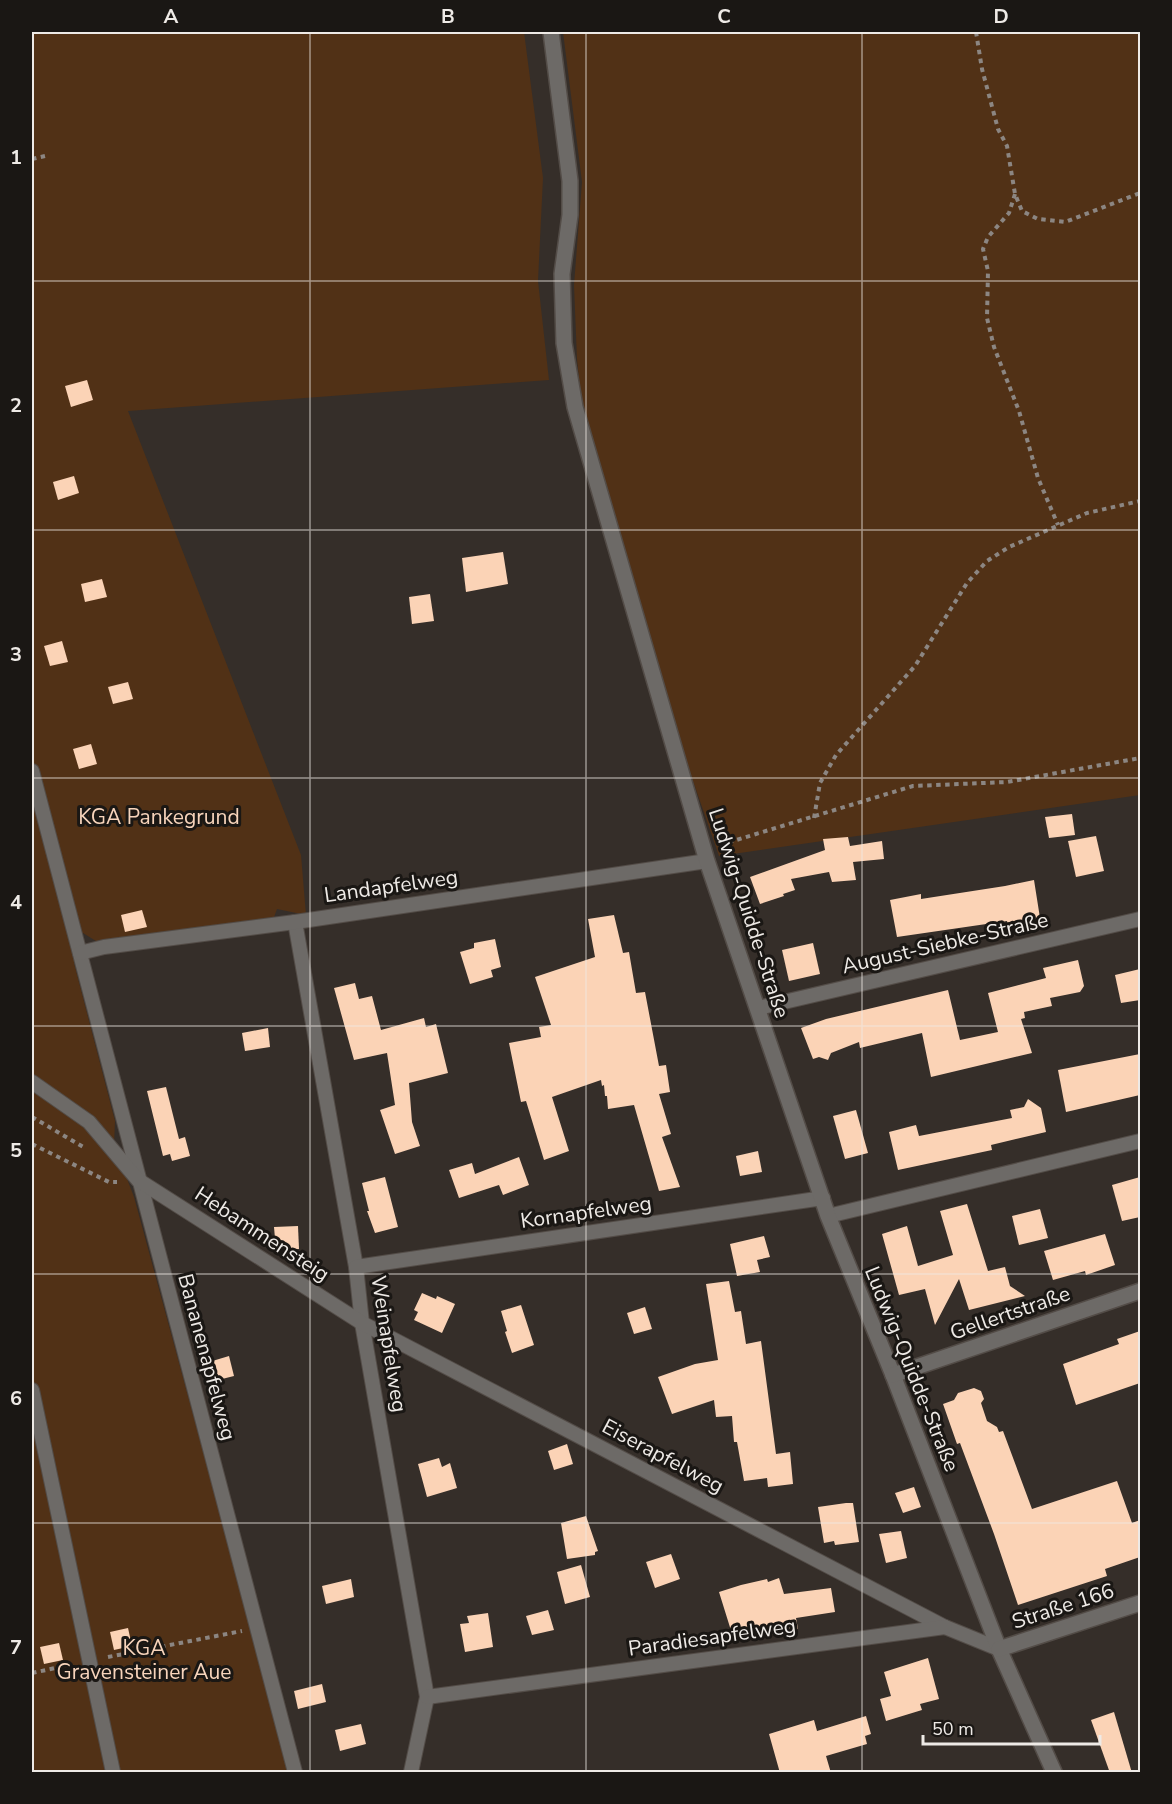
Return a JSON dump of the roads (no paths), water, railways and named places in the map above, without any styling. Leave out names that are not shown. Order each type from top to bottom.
[{"type":"street","name":"Ludwig-Quidde-Straße","points":[[551,32],[570,181],[570,215],[562,274],[564,343],[575,407],[705,855],[828,1216],[893,1375],[999,1649],[1054,1773]]},
{"type":"street","name":"Gellertstraße","points":[[893,1375],[1140,1291]]},
{"type":"street","name":"Straße 166","points":[[999,1649],[1140,1603]]},
{"type":"lane","name":"Bananenapfelweg","points":[[32,771],[295,1773]]},
{"type":"lane","name":"Landapfelweg","points":[[80,953],[104,947],[295,922],[705,855]]},
{"type":"lane","name":"August-Siebke-Straße","points":[[758,1008],[1140,919]]},
{"type":"lane","name":"Weinapfelweg","points":[[295,922],[356,1267],[362,1323],[427,1696],[411,1773]]},
{"type":"lane","points":[[32,1082],[89,1122],[138,1180]]},
{"type":"lane","points":[[828,1216],[1140,1141]]},
{"type":"lane","name":"Hebammensteig","points":[[138,1180],[362,1323]]},
{"type":"lane","name":"Kornapfelweg","points":[[356,1267],[823,1198]]},
{"type":"lane","name":"Eiserapfelweg","points":[[362,1323],[945,1627]]},
{"type":"lane","points":[[32,1390],[113,1773]]},
{"type":"lane","name":"Paradiesapfelweg","points":[[427,1696],[945,1627],[999,1649]]},
{"type":"park label","name":"KGA Pankegrund","points":[[159,817]]},
{"type":"park label","name":"KGA Gravensteiner Aue","points":[[144,1660]]}]
